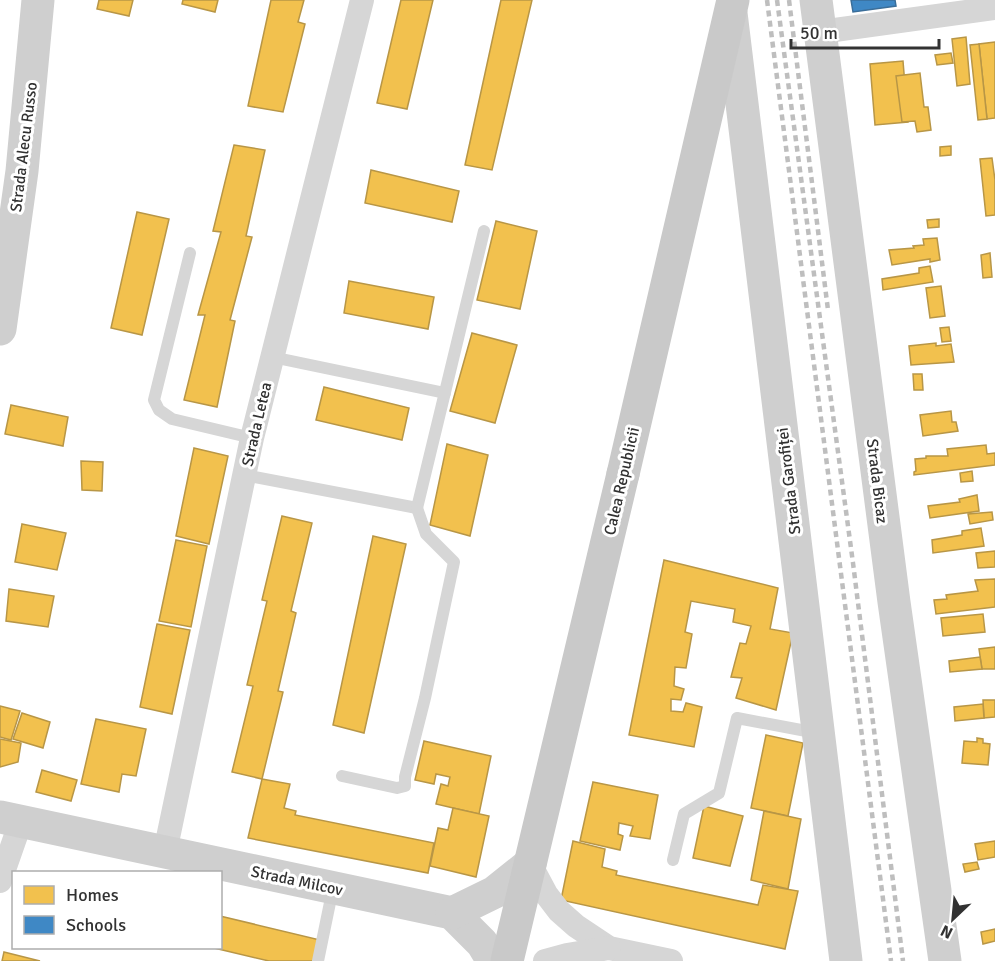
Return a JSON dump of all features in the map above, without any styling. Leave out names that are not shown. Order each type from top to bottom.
[{"type":"main road","name":"Calea Republicii","points":[[507,961],[623,474],[731,0]]},
{"type":"street","name":"Strada Alecu Russo","points":[[0,329],[22,171],[38,0]]},
{"type":"street","name":"Strada Letea","points":[[164,857],[252,438],[362,0]]},
{"type":"street","name":"Strada Garofiței","points":[[731,0],[846,961]]},
{"type":"street","points":[[818,16],[995,8]]},
{"type":"street","name":"Strada Bicaz","points":[[818,16],[894,602],[945,961]]},
{"type":"street","points":[[0,881],[10,819]]},
{"type":"street","name":"Strada Milcov","points":[[10,819],[164,857],[333,887],[452,913]]},
{"type":"street","points":[[493,961],[482,943],[452,913],[495,892],[530,864],[546,894],[559,912],[609,948]]},
{"type":"street","points":[[545,961],[567,954],[609,948],[670,961]]},
{"type":"lane","points":[[342,776],[397,788],[405,786],[405,777],[425,698],[454,562],[426,534],[417,508],[484,231]]},
{"type":"lane","points":[[190,253],[154,400],[159,410],[172,419],[252,438]]},
{"type":"lane","points":[[272,357],[445,393]]},
{"type":"lane","points":[[244,475],[417,508]]},
{"type":"lane","points":[[673,860],[684,814],[719,793],[737,718],[819,734]]},
{"type":"lane","points":[[318,961],[333,887]]},
{"type":"building: Homes","points":[[99,0],[133,0],[129,16],[97,9]]},
{"type":"building: Homes","points":[[183,0],[218,0],[215,12],[182,4]]},
{"type":"building: Homes","points":[[271,0],[304,0],[298,22],[305,24],[283,112],[248,106]]},
{"type":"building: Homes","points":[[401,0],[433,0],[407,109],[377,103]]},
{"type":"building: Homes","points":[[501,0],[532,0],[492,170],[465,165]]},
{"type":"building: Homes","points":[[966,37],[970,84],[957,86],[952,39]]},
{"type":"building: Homes","points":[[995,42],[995,118],[987,119],[979,44]]},
{"type":"building: Homes","points":[[979,44],[987,119],[978,120],[970,45]]},
{"type":"building: Homes","points":[[951,53],[953,63],[937,65],[935,55]]},
{"type":"building: Homes","points":[[903,61],[908,122],[875,125],[870,64]]},
{"type":"building: Homes","points":[[920,73],[924,107],[928,107],[931,130],[917,132],[915,121],[902,122],[896,76]]},
{"type":"building: Homes","points":[[234,145],[265,150],[246,236],[252,237],[230,320],[235,321],[217,407],[184,400],[205,315],[198,315],[221,232],[213,231]]},
{"type":"building: Homes","points":[[951,146],[951,155],[940,156],[940,147]]},
{"type":"building: Homes","points":[[992,158],[995,180],[995,215],[986,216],[980,159]]},
{"type":"building: Homes","points":[[371,170],[459,191],[452,222],[365,203]]},
{"type":"building: Homes","points":[[137,212],[169,219],[142,335],[111,328]]},
{"type":"building: Homes","points":[[939,219],[939,227],[928,228],[927,220]]},
{"type":"building: Homes","points":[[496,221],[537,231],[520,309],[477,300]]},
{"type":"building: Homes","points":[[937,238],[940,260],[930,262],[930,259],[892,265],[889,250],[914,248],[913,246],[924,245],[923,239]]},
{"type":"building: Homes","points":[[990,253],[992,277],[983,278],[981,255]]},
{"type":"building: Homes","points":[[930,266],[933,282],[883,290],[882,279],[919,273],[919,268]]},
{"type":"building: Homes","points":[[349,281],[434,297],[428,329],[344,313]]},
{"type":"building: Homes","points":[[941,286],[945,316],[930,318],[926,288]]},
{"type":"building: Homes","points":[[949,327],[951,341],[942,342],[940,328]]},
{"type":"building: Homes","points":[[472,333],[517,345],[495,423],[450,411]]},
{"type":"building: Homes","points":[[936,343],[936,346],[951,344],[954,362],[911,365],[909,346]]},
{"type":"building: Homes","points":[[913,374],[922,374],[923,390],[914,390]]},
{"type":"building: Homes","points":[[324,387],[409,408],[402,440],[316,420]]},
{"type":"building: Homes","points":[[11,405],[68,417],[63,446],[5,434]]},
{"type":"building: Homes","points":[[951,411],[952,422],[956,422],[958,431],[923,436],[920,415]]},
{"type":"building: Homes","points":[[447,444],[488,455],[470,536],[430,525]]},
{"type":"building: Homes","points":[[986,445],[987,454],[995,453],[995,465],[914,475],[915,459],[926,458],[926,456],[948,456],[947,449]]},
{"type":"building: Homes","points":[[194,448],[228,456],[209,544],[176,536]]},
{"type":"building: Homes","points":[[81,461],[103,462],[102,491],[82,490]]},
{"type":"building: Homes","points":[[972,471],[973,481],[961,482],[960,473]]},
{"type":"building: Homes","points":[[977,495],[979,511],[930,518],[928,506],[960,502],[959,499]]},
{"type":"building: Homes","points":[[992,512],[993,520],[970,524],[968,514]]},
{"type":"building: Homes","points":[[282,516],[312,523],[291,611],[296,613],[278,691],[283,692],[262,779],[232,772],[253,686],[247,685],[267,601],[262,600]]},
{"type":"building: Homes","points":[[22,524],[66,533],[57,570],[15,562]]},
{"type":"building: Homes","points":[[981,528],[984,546],[933,553],[932,540],[962,535],[962,531]]},
{"type":"building: Homes","points":[[373,536],[406,544],[364,733],[333,725]]},
{"type":"building: Homes","points":[[176,540],[207,546],[191,627],[159,621]]},
{"type":"building: Homes","points":[[995,551],[995,567],[978,568],[976,553]]},
{"type":"building: Homes","points":[[664,560],[778,588],[770,629],[793,633],[776,710],[736,698],[742,678],[731,677],[740,643],[746,644],[751,626],[733,622],[735,609],[691,601],[685,632],[692,634],[686,668],[675,667],[674,686],[684,689],[681,700],[671,699],[671,711],[683,712],[686,703],[702,707],[694,747],[629,735]]},
{"type":"building: Homes","points":[[995,579],[995,607],[936,614],[934,600],[947,599],[946,595],[978,591],[975,580]]},
{"type":"building: Homes","points":[[9,589],[54,596],[48,627],[6,621]]},
{"type":"building: Homes","points":[[983,614],[985,632],[943,636],[941,618]]},
{"type":"building: Homes","points":[[157,624],[190,630],[172,714],[140,707]]},
{"type":"building: Homes","points":[[995,647],[995,669],[982,669],[979,649]]},
{"type":"building: Homes","points":[[980,657],[982,669],[950,672],[949,661]]},
{"type":"building: Homes","points":[[983,700],[995,700],[995,717],[984,718]]},
{"type":"building: Homes","points":[[983,704],[984,718],[955,721],[954,707]]},
{"type":"building: Homes","points":[[0,706],[20,711],[11,740],[0,737]]},
{"type":"building: Homes","points":[[22,713],[50,722],[43,748],[13,739]]},
{"type":"building: Homes","points":[[96,719],[146,729],[136,776],[122,774],[119,792],[81,784]]},
{"type":"building: Homes","points":[[766,735],[803,743],[788,816],[751,808]]},
{"type":"building: Homes","points":[[977,738],[983,739],[983,743],[990,744],[988,765],[962,763],[964,741],[977,742]]},
{"type":"building: Homes","points":[[0,739],[21,743],[18,762],[0,767]]},
{"type":"building: Homes","points":[[424,741],[491,756],[479,814],[436,804],[441,784],[448,786],[450,777],[436,774],[434,784],[415,780]]},
{"type":"building: Homes","points":[[42,770],[77,780],[71,801],[36,792]]},
{"type":"building: Homes","points":[[262,779],[290,784],[284,808],[296,811],[295,815],[434,843],[428,873],[248,838]]},
{"type":"building: Homes","points":[[593,782],[658,795],[650,839],[630,836],[633,826],[619,823],[618,834],[623,836],[620,850],[580,841]]},
{"type":"building: Homes","points":[[704,806],[743,816],[730,866],[693,858]]},
{"type":"building: Homes","points":[[453,808],[489,816],[476,877],[430,866],[438,828],[448,830]]},
{"type":"building: Homes","points":[[764,811],[801,819],[788,889],[751,880]]},
{"type":"building: Homes","points":[[573,841],[605,849],[602,867],[617,871],[616,875],[758,905],[763,885],[798,891],[785,949],[561,900]]},
{"type":"building: Homes","points":[[995,841],[995,857],[978,860],[975,844]]},
{"type":"building: Homes","points":[[977,862],[979,869],[965,872],[963,864]]},
{"type":"building: Homes","points":[[222,916],[320,940],[315,961],[269,961],[218,949],[222,949]]},
{"type":"building: Homes","points":[[995,929],[995,941],[983,944],[981,932]]},
{"type":"building: Homes","points":[[4,952],[40,961],[2,961]]},
{"type":"building: Schools","points":[[851,0],[895,0],[896,6],[853,12]]},
{"type":"railway","points":[[767,0],[891,961]]},
{"type":"railway","points":[[777,0],[853,563],[903,961]]},
{"type":"railway","points":[[789,0],[828,310]]}]
